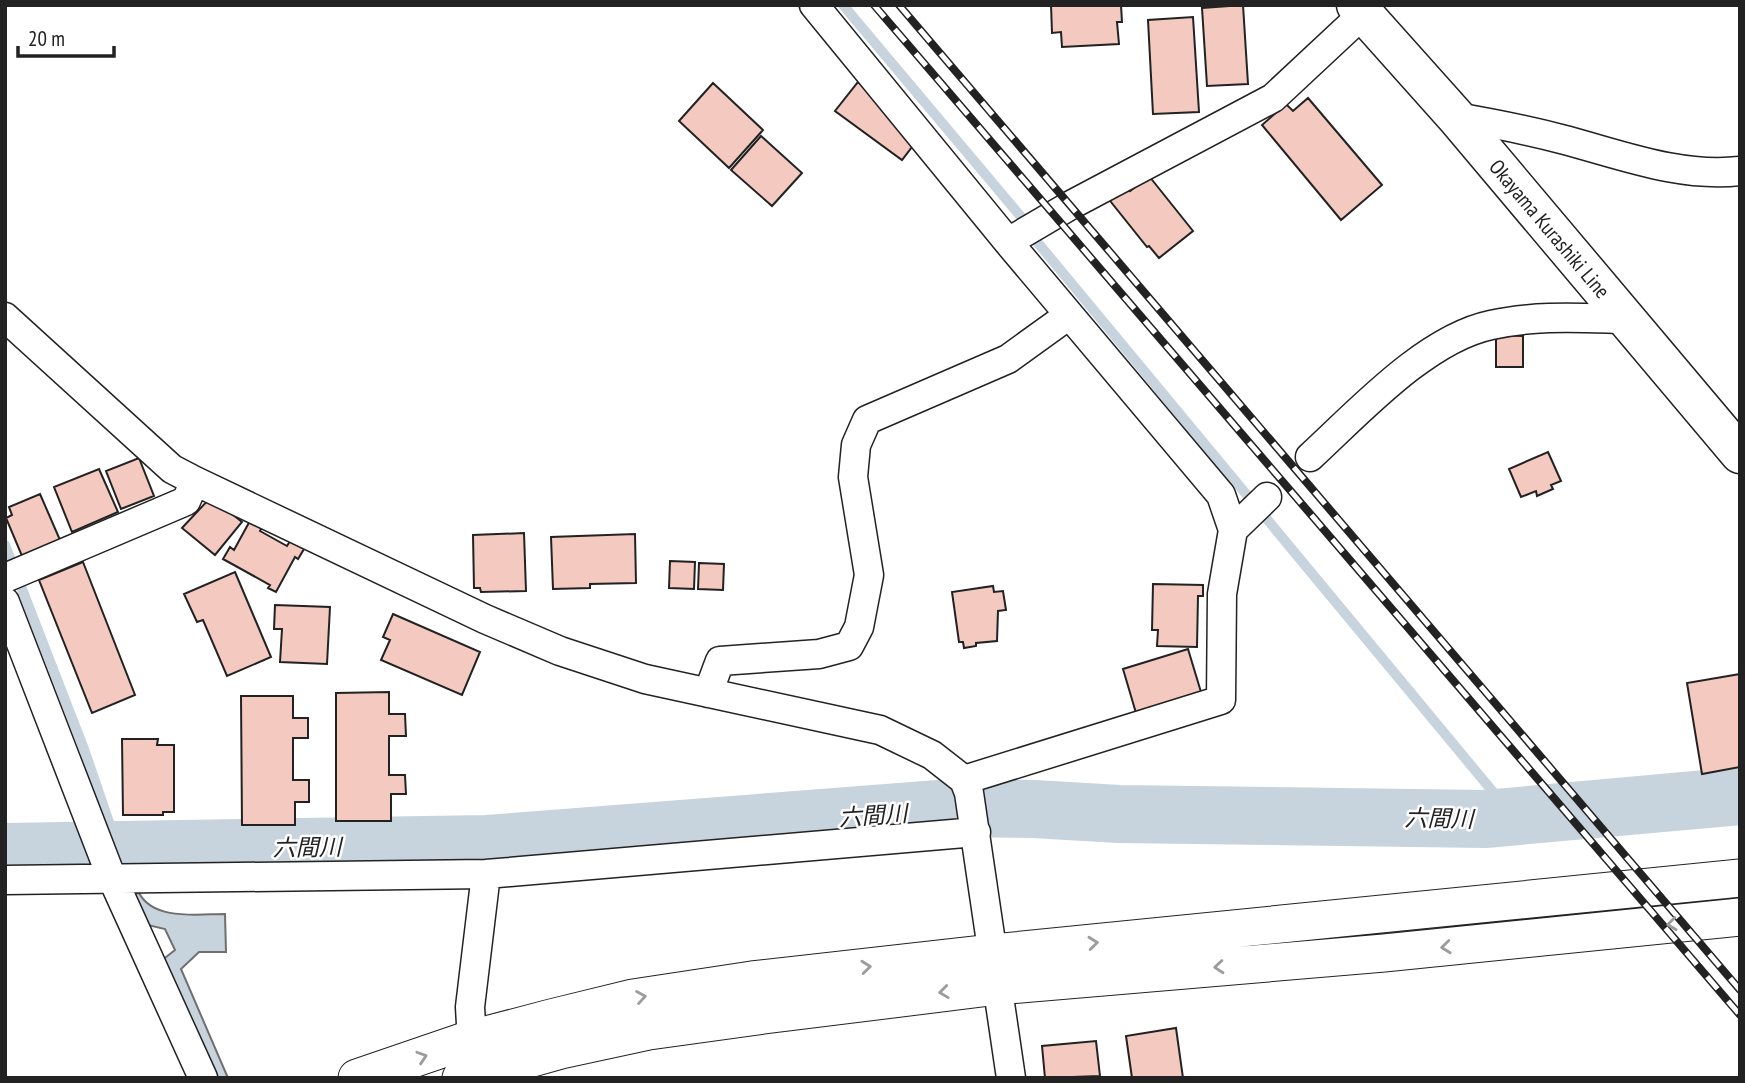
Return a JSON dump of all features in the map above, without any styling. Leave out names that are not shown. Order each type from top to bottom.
[{"type":"main road","name":"Okayama Kurashiki Line","points":[[1360,9],[1456,117],[1740,454]]},
{"type":"street","points":[[814,5],[1023,234],[1069,315],[1221,495],[1233,530],[1222,594],[1221,700],[966,786]]},
{"type":"street","points":[[1023,234],[1071,205],[1273,98],[1360,9]]},
{"type":"street","points":[[1456,117],[1558,138],[1664,167],[1716,173],[1740,170]]},
{"type":"street","points":[[708,693],[720,661],[819,654],[849,646],[859,627],[869,575],[853,477],[856,444],[867,420],[1009,359],[1069,315]]},
{"type":"street","points":[[5,317],[172,469],[485,619],[560,651],[645,679],[880,730],[932,755],[966,786],[975,828],[1011,1078]]},
{"type":"street","points":[[1310,457],[1396,377],[1446,343],[1489,325],[1546,317],[1625,319]]},
{"type":"street","points":[[195,481],[186,501],[10,582],[110,874],[203,1078]]},
{"type":"street","points":[[1233,530],[1261,503]]},
{"type":"street","points":[[5,880],[110,874],[486,874],[975,828]]},
{"type":"street","points":[[471,1067],[470,1007],[486,874]]},
{"type":"street","points":[[996,969],[1740,878]]},
{"type":"street","points":[[357,1078],[471,1067],[633,998],[803,974],[1384,953],[1740,917]]},
{"type":"shaded area","points":[[139,893],[146,902],[166,912],[190,915],[225,914],[226,952],[199,952],[181,969],[228,1078],[211,1078],[161,961],[175,950],[165,929],[139,923],[127,895]]},
{"type":"building","points":[[1051,5],[1121,5],[1122,22],[1117,22],[1119,44],[1062,47],[1061,32],[1052,33]]},
{"type":"building","points":[[1243,5],[1248,84],[1207,86],[1202,8]]},
{"type":"building","points":[[1193,17],[1199,112],[1153,114],[1148,20]]},
{"type":"building","points":[[858,82],[896,112],[918,139],[902,160],[835,111]]},
{"type":"building","points":[[713,83],[763,130],[729,168],[679,121]]},
{"type":"building","points":[[1308,98],[1382,185],[1341,220],[1262,125],[1286,104],[1293,111]]},
{"type":"building","points":[[761,136],[802,173],[772,206],[731,170]]},
{"type":"building","points":[[1149,176],[1193,231],[1159,258],[1107,197],[1124,184],[1130,191]]},
{"type":"building","points":[[1496,335],[1523,336],[1523,367],[1496,367]]},
{"type":"building","points":[[1548,452],[1561,481],[1551,485],[1553,489],[1537,496],[1536,491],[1521,497],[1509,469]]},
{"type":"building","points":[[139,458],[154,496],[121,509],[106,471]]},
{"type":"building","points":[[99,469],[118,512],[72,532],[54,487]]},
{"type":"building","points":[[40,494],[60,540],[22,556],[6,518],[12,515],[9,507]]},
{"type":"building","points":[[211,497],[242,522],[215,555],[182,528]]},
{"type":"building","points":[[251,519],[263,526],[260,531],[287,546],[290,541],[304,549],[298,559],[295,557],[276,592],[268,588],[270,585],[223,559],[230,547],[234,550]]},
{"type":"building","points":[[524,533],[526,591],[481,592],[480,588],[474,588],[473,535]]},
{"type":"building","points":[[635,534],[636,583],[590,584],[590,588],[553,589],[551,537]]},
{"type":"building","points":[[670,561],[695,562],[694,589],[669,588]]},
{"type":"building","points":[[83,562],[135,695],[92,713],[39,580]]},
{"type":"building","points":[[699,563],[724,564],[723,590],[698,589]]},
{"type":"building","points":[[235,572],[271,657],[227,676],[203,620],[197,622],[184,594]]},
{"type":"building","points":[[1153,584],[1203,585],[1203,596],[1198,596],[1197,647],[1157,646],[1158,630],[1152,630]]},
{"type":"building","points":[[993,586],[994,592],[1003,591],[1006,610],[998,611],[997,641],[976,643],[976,646],[964,648],[963,642],[959,642],[952,592]]},
{"type":"building","points":[[275,605],[330,607],[327,664],[280,662],[282,629],[274,629]]},
{"type":"building","points":[[393,614],[480,652],[462,695],[381,660],[390,640],[383,637]]},
{"type":"building","points":[[1188,649],[1201,692],[1136,713],[1123,669]]},
{"type":"building","points":[[1740,674],[1740,767],[1702,774],[1687,683]]},
{"type":"building","points":[[389,692],[389,714],[405,714],[406,736],[389,736],[389,775],[405,775],[406,794],[391,794],[391,821],[336,821],[336,693]]},
{"type":"building","points":[[241,696],[293,696],[293,718],[308,718],[308,738],[293,738],[293,780],[309,780],[309,802],[295,802],[295,825],[242,825]]},
{"type":"building","points":[[122,739],[158,739],[157,745],[174,745],[174,812],[163,812],[163,815],[123,815]]},
{"type":"building","points":[[1176,1028],[1183,1078],[1132,1078],[1126,1036]]},
{"type":"building","points":[[1096,1041],[1100,1076],[1045,1078],[1042,1046]]},
{"type":"waterway","points":[[843,5],[1022,218],[1038,243],[1513,816]]},
{"type":"waterway","points":[[5,545],[84,749],[125,869]]},
{"type":"waterway","name":"六間川","points":[[5,852],[487,844],[952,808],[1119,814],[1485,819],[1740,796]]},
{"type":"railway","points":[[874,5],[1740,1015]]},
{"type":"railway","points":[[899,5],[1740,990]]}]
